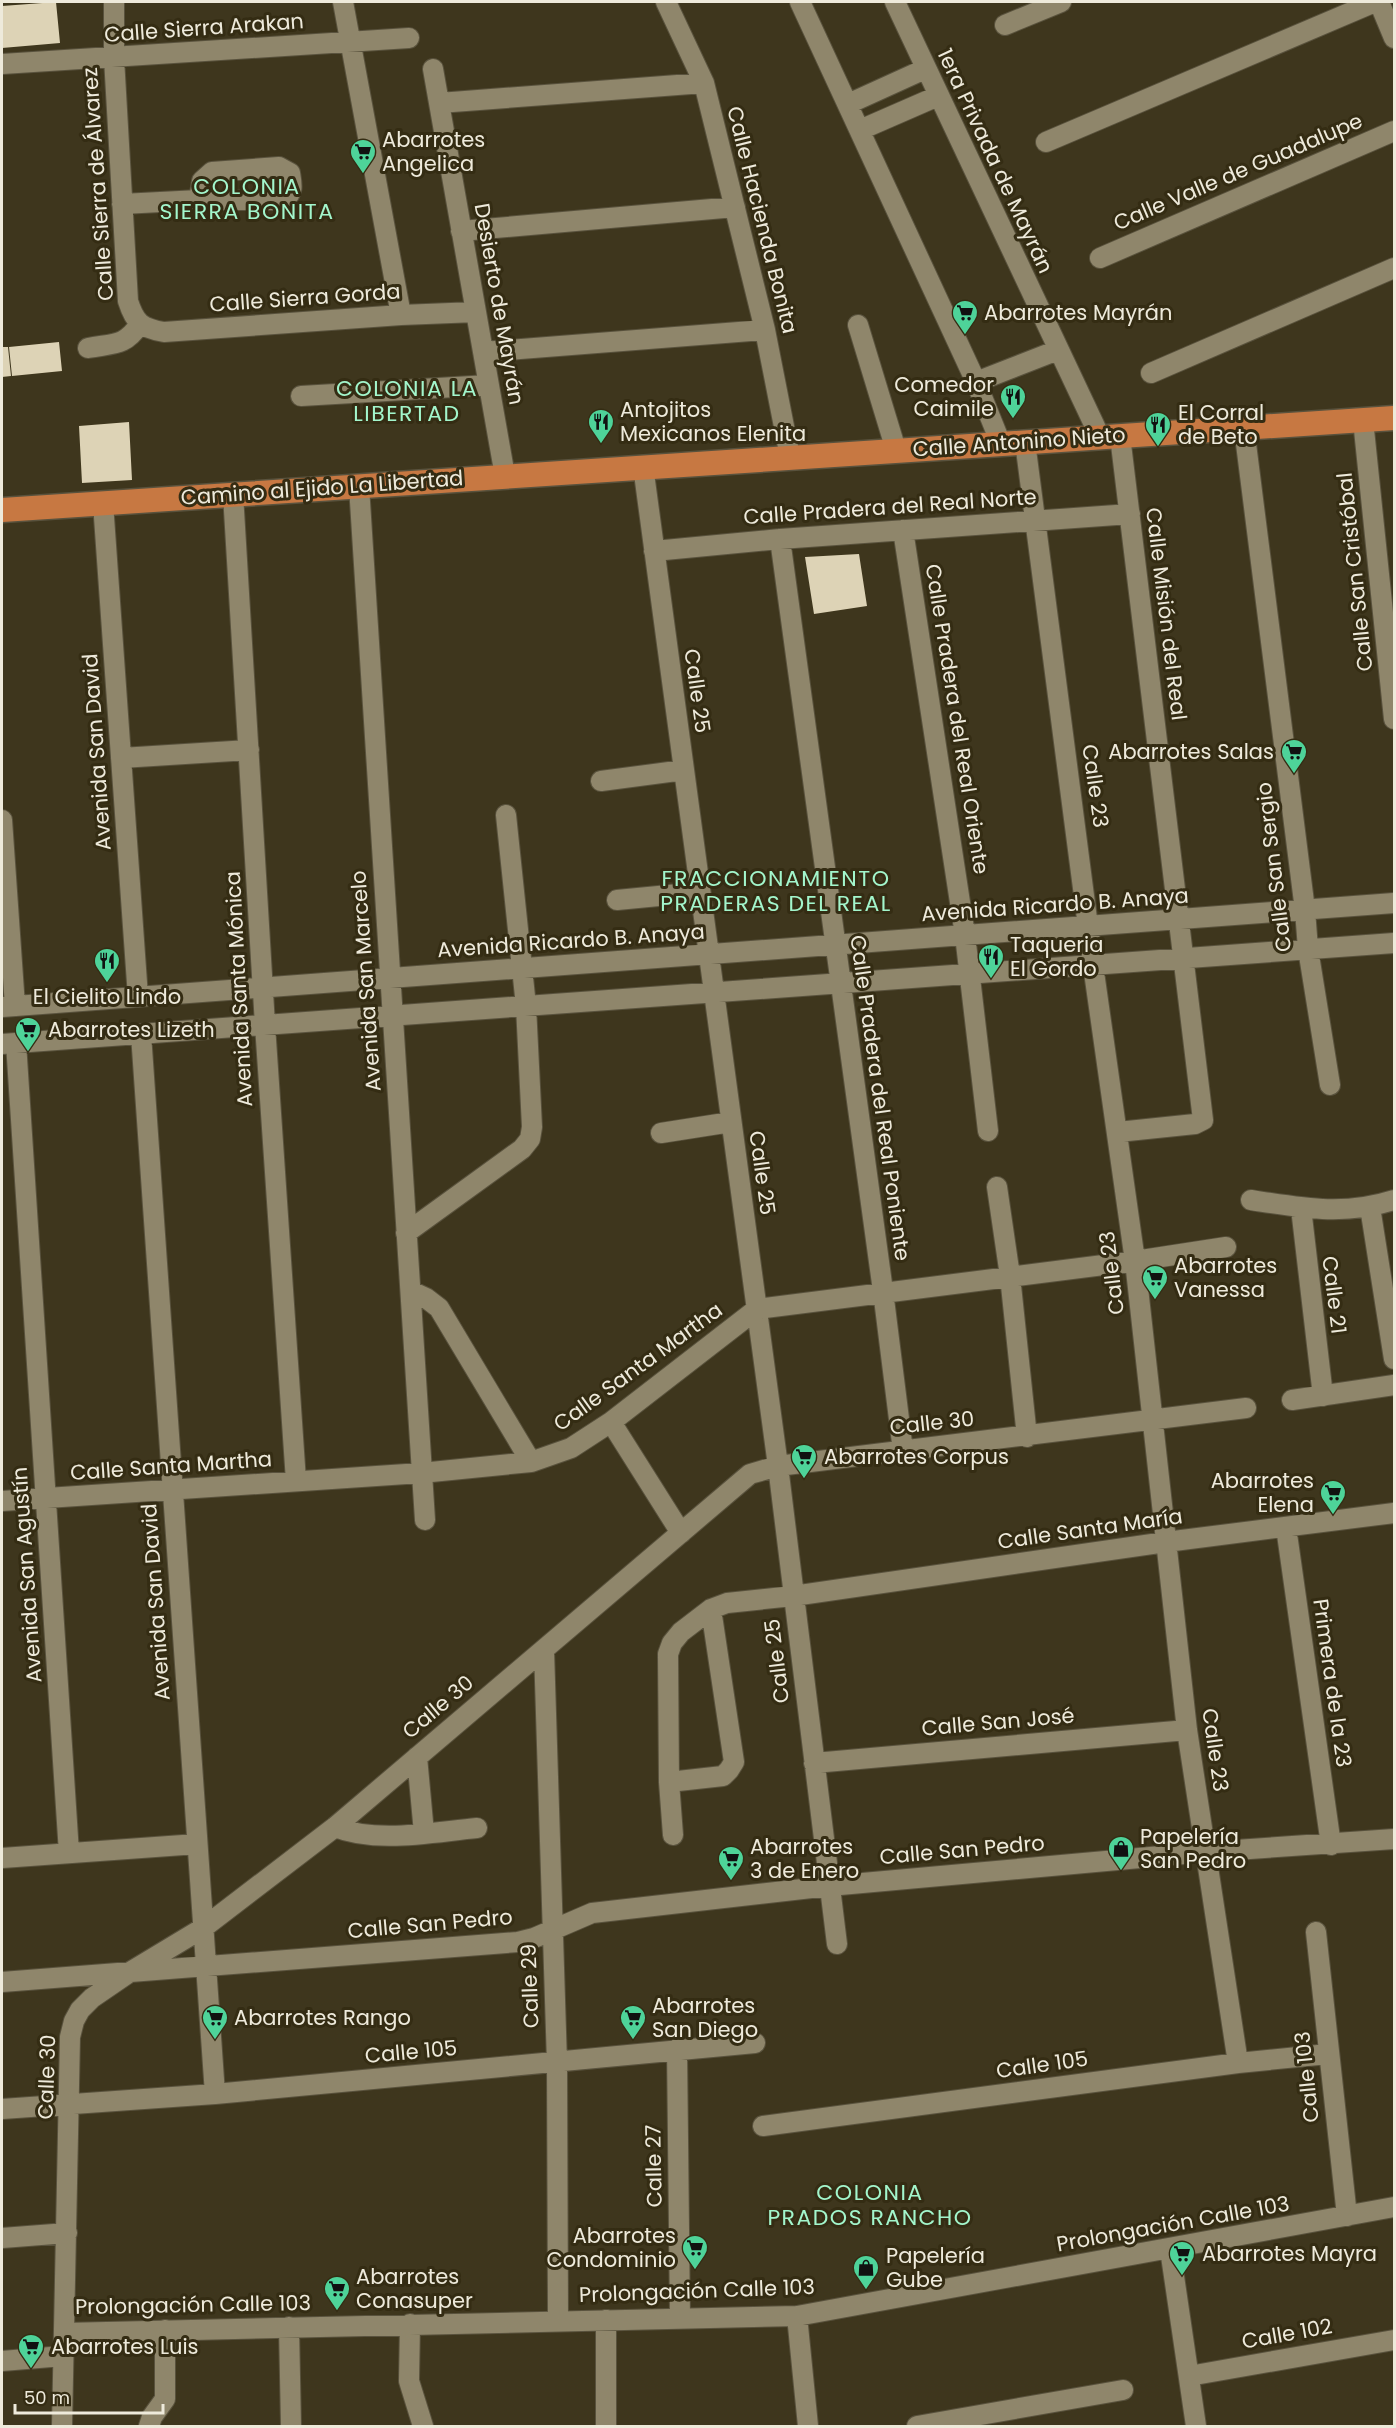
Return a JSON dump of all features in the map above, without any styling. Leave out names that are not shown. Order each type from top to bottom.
[{"type":"main road","name":"Calle Antonino Nieto","points":[[643,466],[1395,418]]},
{"type":"main road","name":"Camino al Ejido La Libertad","points":[[2,510],[643,466]]},
{"type":"street","name":"Calle Sierra de Álvarez","points":[[114,2],[114,58],[128,301],[133,315],[140,324]]},
{"type":"street","points":[[343,2],[401,315]]},
{"type":"street","name":"Calle Hacienda Bonita","points":[[666,2],[704,83],[765,330],[790,457]]},
{"type":"street","name":"Calle 23","points":[[800,2],[976,382],[1013,443],[1035,520],[1093,965],[1135,1261],[1187,1730],[1238,2064]]},
{"type":"street","name":"1era Privada de Mayrán","points":[[895,2],[1058,350],[1110,437]]},
{"type":"street","points":[[1005,25],[1034,6],[1061,2]]},
{"type":"street","points":[[1046,142],[1377,2],[1395,38]]},
{"type":"street","name":"Calle Sierra Arakan","points":[[2,64],[409,38]]},
{"type":"street","name":"Desierto de Mayrán","points":[[433,69],[505,476]]},
{"type":"street","points":[[848,104],[925,69]]},
{"type":"street","points":[[439,104],[704,83]]},
{"type":"street","points":[[861,130],[938,96]]},
{"type":"street","name":"Calle Valle de Guadalupe","points":[[1100,258],[1395,131]]},
{"type":"street","points":[[122,204],[199,200]]},
{"type":"street","points":[[462,231],[735,207]]},
{"type":"street","points":[[1151,373],[1395,268]]},
{"type":"street","name":"Calle Sierra Gorda","points":[[140,324],[150,330],[164,332],[401,315],[476,312]]},
{"type":"street","points":[[88,348],[124,342],[130,338],[140,324]]},
{"type":"street","points":[[858,325],[896,450]]},
{"type":"street","points":[[483,352],[765,330]]},
{"type":"street","points":[[976,382],[1058,350]]},
{"type":"street","points":[[301,396],[489,385]]},
{"type":"street","name":"Calle San Cristóbal","points":[[1363,420],[1390,625],[1395,719]]},
{"type":"street","name":"Calle San Sergio","points":[[1244,428],[1305,910],[1308,950],[1330,1085]]},
{"type":"street","name":"Calle Misión del Real","points":[[1110,437],[1130,514],[1203,1120],[1195,1124],[1118,1132]]},
{"type":"street","name":"Calle 25","points":[[643,466],[778,1466],[837,1944]]},
{"type":"street","name":"Avenida San Marcelo","points":[[359,486],[425,1520]]},
{"type":"street","name":"Avenida Santa Mónica","points":[[233,494],[265,1025],[296,1481]]},
{"type":"street","name":"Avenida San David","points":[[103,503],[138,997]]},
{"type":"street","name":"Calle Pradera del Real Norte","points":[[654,551],[780,539],[1130,514]]},
{"type":"street","name":"Calle Pradera del Real Oriente","points":[[903,530],[965,935],[988,1131]]},
{"type":"street","name":"Calle Pradera del Real Poniente","points":[[780,539],[903,1451]]},
{"type":"street","points":[[121,758],[249,750]]},
{"type":"street","points":[[601,781],[684,770]]},
{"type":"street","points":[[406,1233],[522,1149],[530,1139],[532,1127],[526,1006],[506,815]]},
{"type":"street","points":[[2,820],[8,1007]]},
{"type":"street","points":[[617,900],[700,892]]},
{"type":"street","name":"Avenida Ricardo B. Anaya","points":[[8,1007],[1395,903]]},
{"type":"street","points":[[9,1044],[1395,943]]},
{"type":"street","name":"Avenida San David","points":[[141,1034],[215,2094]]},
{"type":"street","name":"Avenida San Agustín","points":[[9,1044],[46,1498],[69,1853]]},
{"type":"street","points":[[662,1132],[731,1122]]},
{"type":"street","points":[[997,1187],[1010,1276],[1027,1437]]},
{"type":"street","points":[[1251,1200],[1325,1210],[1370,1208],[1395,1200]]},
{"type":"street","name":"Calle 21","points":[[1301,1208],[1323,1396]]},
{"type":"street","points":[[1370,1208],[1395,1359]]},
{"type":"street","name":"Calle Santa Martha","points":[[2,1501],[421,1473],[531,1462],[572,1448],[611,1422],[757,1309],[1135,1261],[1226,1247]]},
{"type":"street","points":[[411,1291],[426,1298],[439,1308],[531,1462]]},
{"type":"street","points":[[1292,1400],[1395,1385]]},
{"type":"street","name":"Calle 30","points":[[62,2427],[70,2037],[74,2021],[80,2010],[92,1998],[203,1928],[334,1827],[750,1474],[778,1466],[1027,1437],[1246,1408]]},
{"type":"street","points":[[611,1422],[681,1533]]},
{"type":"street","name":"Calle Santa María","points":[[711,1609],[726,1603],[794,1596],[1166,1542],[1395,1513]]},
{"type":"street","name":"Primera de la 23","points":[[1286,1527],[1331,1845]]},
{"type":"street","points":[[669,1782],[723,1776],[734,1762],[711,1609],[681,1632],[672,1643],[668,1654],[669,1782],[673,1835]]},
{"type":"street","name":"Calle 29","points":[[544,1650],[557,2063],[558,2320]]},
{"type":"street","name":"Calle San José","points":[[814,1762],[1187,1730]]},
{"type":"street","points":[[417,1757],[424,1833]]},
{"type":"street","points":[[334,1827],[350,1833],[369,1836],[477,1828]]},
{"type":"street","name":"Calle San Pedro","points":[[2,1982],[518,1942],[534,1938],[592,1913],[829,1886],[1206,1852],[1395,1839]]},
{"type":"street","points":[[2,1858],[197,1844]]},
{"type":"street","name":"Calle 103","points":[[1316,1932],[1347,2216]]},
{"type":"street","name":"Calle 105","points":[[2,2109],[215,2094],[755,2043]]},
{"type":"street","name":"Calle 27","points":[[676,2049],[680,2318]]},
{"type":"street","name":"Calle 105","points":[[763,2126],[1328,2054]]},
{"type":"street","name":"Prolongación Calle 103","points":[[64,2332],[797,2316],[1395,2207]]},
{"type":"street","points":[[2,2238],[67,2233]]},
{"type":"street","points":[[1170,2249],[1196,2427]]},
{"type":"street","points":[[797,2316],[808,2427]]},
{"type":"street","points":[[606,2320],[606,2427]]},
{"type":"street","points":[[410,2324],[409,2381],[423,2427]]},
{"type":"street","points":[[289,2327],[291,2427]]},
{"type":"street","points":[[149,2427],[152,2417],[165,2399],[165,2330]]},
{"type":"street","name":"Calle 102","points":[[1189,2376],[1395,2340]]},
{"type":"street","points":[[2,2361],[63,2356]]},
{"type":"street","points":[[917,2427],[1123,2390]]},
{"type":"building","points":[[56,2],[60,43],[2,48],[2,6]]},
{"type":"building","points":[[59,342],[62,371],[12,376],[9,347]]},
{"type":"building","points":[[2,347],[8,347],[11,376],[2,377]]},
{"type":"building","points":[[129,422],[132,480],[82,483],[79,426]]},
{"type":"building","points":[[859,554],[867,606],[814,614],[805,557]]},
{"type":"place","name":"Abarrotes Angelica","points":[[363,175]]},
{"type":"place","name":"Abarrotes Mayrán","points":[[965,336]]},
{"type":"place","name":"Comedor Caimile","points":[[1013,420]]},
{"type":"place","name":"Antojitos Mexicanos Elenita","points":[[601,445]]},
{"type":"place","name":"El Corral de Beto","points":[[1158,448]]},
{"type":"place","name":"Abarrotes Salas","points":[[1294,775]]},
{"type":"place","name":"Taqueria El Gordo","points":[[991,980]]},
{"type":"place","name":"El Cielito Lindo","points":[[107,984]]},
{"type":"place","name":"Abarrotes Lizeth","points":[[28,1053]]},
{"type":"place","name":"Abarrotes Vanessa","points":[[1155,1301]]},
{"type":"place","name":"Abarrotes Corpus","points":[[804,1480]]},
{"type":"place","name":"Abarrotes Elena","points":[[1333,1516]]},
{"type":"place","name":"Papelería San Pedro","points":[[1121,1872]]},
{"type":"place","name":"Abarrotes 3 de Enero","points":[[731,1882]]},
{"type":"place","name":"Abarrotes Rango","points":[[215,2041]]},
{"type":"place","name":"Abarrotes San Diego","points":[[633,2041]]},
{"type":"place","name":"Abarrotes Condominio","points":[[695,2271]]},
{"type":"place","name":"Abarrotes Mayra","points":[[1182,2277]]},
{"type":"place","name":"Papelería Gube","points":[[866,2291]]},
{"type":"place","name":"Abarrotes Conasuper","points":[[337,2312]]},
{"type":"place","name":"Abarrotes Luis","points":[[31,2370]]},
{"type":"district","name":"COLONIA SIERRA BONITA","points":[[247,198]]},
{"type":"district","name":"COLONIA LA LIBERTAD","points":[[407,401]]},
{"type":"district","name":"FRACCIONAMIENTO PRADERAS DEL REAL","points":[[776,890]]},
{"type":"district","name":"COLONIA PRADOS RANCHO","points":[[870,2204]]}]
